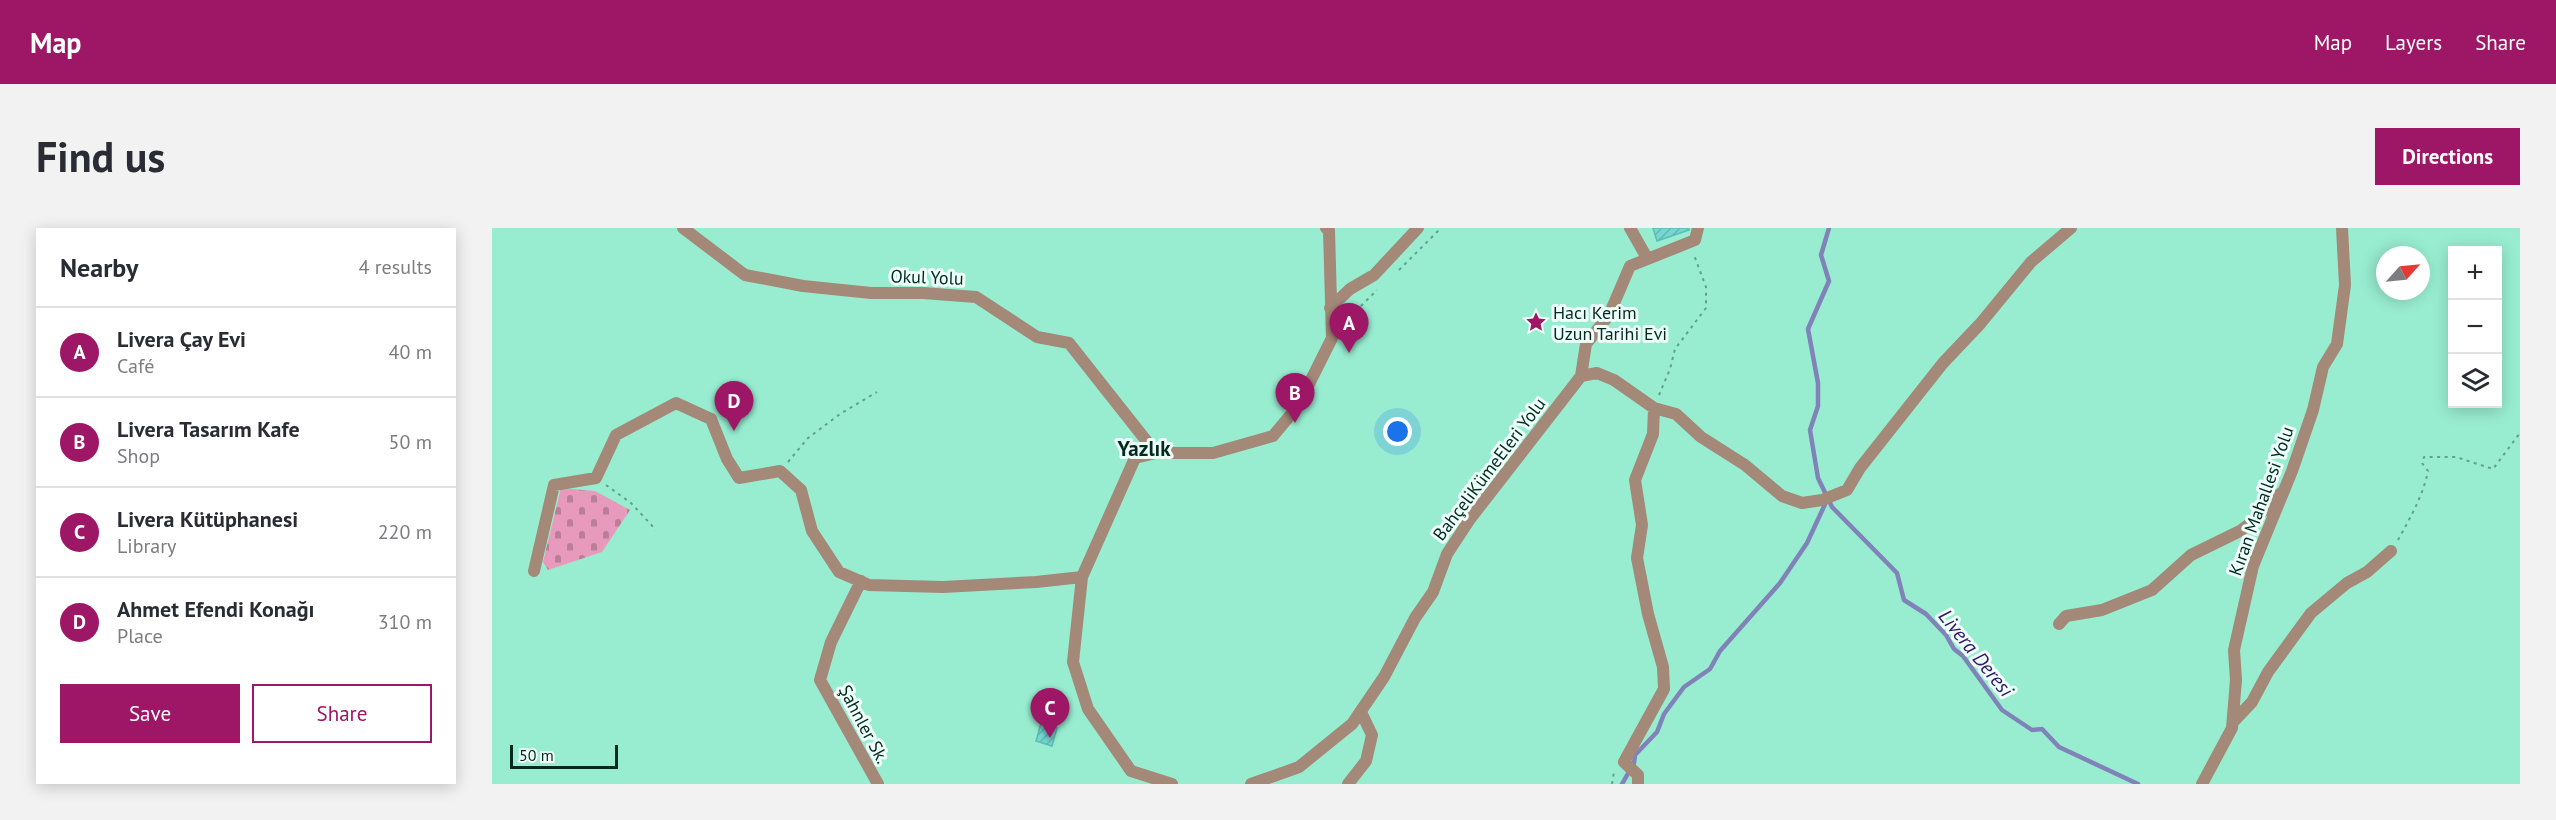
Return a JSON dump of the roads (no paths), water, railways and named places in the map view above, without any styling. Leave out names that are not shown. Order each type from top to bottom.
[{"type":"street","name":"Okul Yolu","points":[[683,228],[745,275],[803,286],[872,293],[924,293],[976,297],[1037,337],[1069,343],[1156,453]]},
{"type":"street","points":[[1172,784],[1131,771],[1089,709],[1073,662],[1082,577],[1135,458],[1156,453],[1213,453],[1273,436],[1298,406],[1332,338],[1329,230],[1326,228]]},
{"type":"street","points":[[1330,308],[1350,289],[1374,274],[1418,228]]},
{"type":"street","points":[[1630,228],[1647,258]]},
{"type":"street","name":"BahçeliKümeEleri Yolu","points":[[1251,784],[1299,767],[1352,724],[1384,677],[1415,618],[1433,592],[1448,554],[1470,519],[1581,376],[1586,344],[1609,315],[1630,266],[1695,240],[1698,228]]},
{"type":"street","points":[[1581,376],[1597,373],[1606,376],[1653,407],[1676,414],[1701,437],[1745,465],[1782,496],[1802,503],[1822,500],[1848,490],[1860,468],[1943,363],[1980,324],[2031,262],[2071,228]]},
{"type":"street","name":"Kıran Mahallesi Yolu","points":[[2202,784],[2232,728],[2236,680],[2234,650],[2253,566],[2313,410],[2323,367],[2337,344],[2345,285],[2342,228]]},
{"type":"street","points":[[534,571],[554,485],[596,478],[616,435],[676,404],[711,419],[727,459],[739,478],[780,471],[801,490],[812,531],[839,572],[869,585],[942,587],[1082,577]]},
{"type":"street","points":[[1638,784],[1638,775],[1624,762],[1664,689],[1663,667],[1648,614],[1637,558],[1642,525],[1635,480],[1653,434],[1653,407]]},
{"type":"street","points":[[2059,624],[2066,616],[2102,610],[2152,590],[2191,555],[2240,531],[2253,522],[2284,490]]},
{"type":"street","points":[[2233,722],[2252,702],[2274,663],[2311,613],[2347,582],[2367,572],[2391,551]]},
{"type":"street","name":"Şahnler Sk.","points":[[861,581],[831,642],[820,680],[878,784]]},
{"type":"street","points":[[1348,784],[1366,761],[1372,735],[1361,712]]},
{"type":"waterway","name":"Livera Deresi","points":[[1829,228],[1821,255],[1829,281],[1808,329],[1818,383],[1818,406],[1810,430],[1818,478],[1832,507],[1897,573],[1904,600],[1926,614],[1946,635],[1954,649],[1963,656],[2002,710],[2032,730],[2042,729],[2059,747],[2138,784]]},
{"type":"waterway","name":"Livera Deresi","points":[[1622,784],[1634,763],[1635,755],[1657,732],[1664,714],[1684,687],[1710,669],[1720,651],[1780,583],[1807,543],[1827,500]]},
{"type":"place","name":"Hacı Kerim Uzun Tarihi Evi","points":[[1536,322]]},
{"type":"place","name":"Livera Çay Evi","points":[[1349,353]]},
{"type":"place","name":"Livera Tasarım Kafe","points":[[1295,423]]},
{"type":"place","name":"Ahmet Efendi Konağı","points":[[734,431]]},
{"type":"place","name":"Livera Kütüphanesi","points":[[1050,738]]},
{"type":"district","name":"Yazlık","points":[[1144,448]]}]
